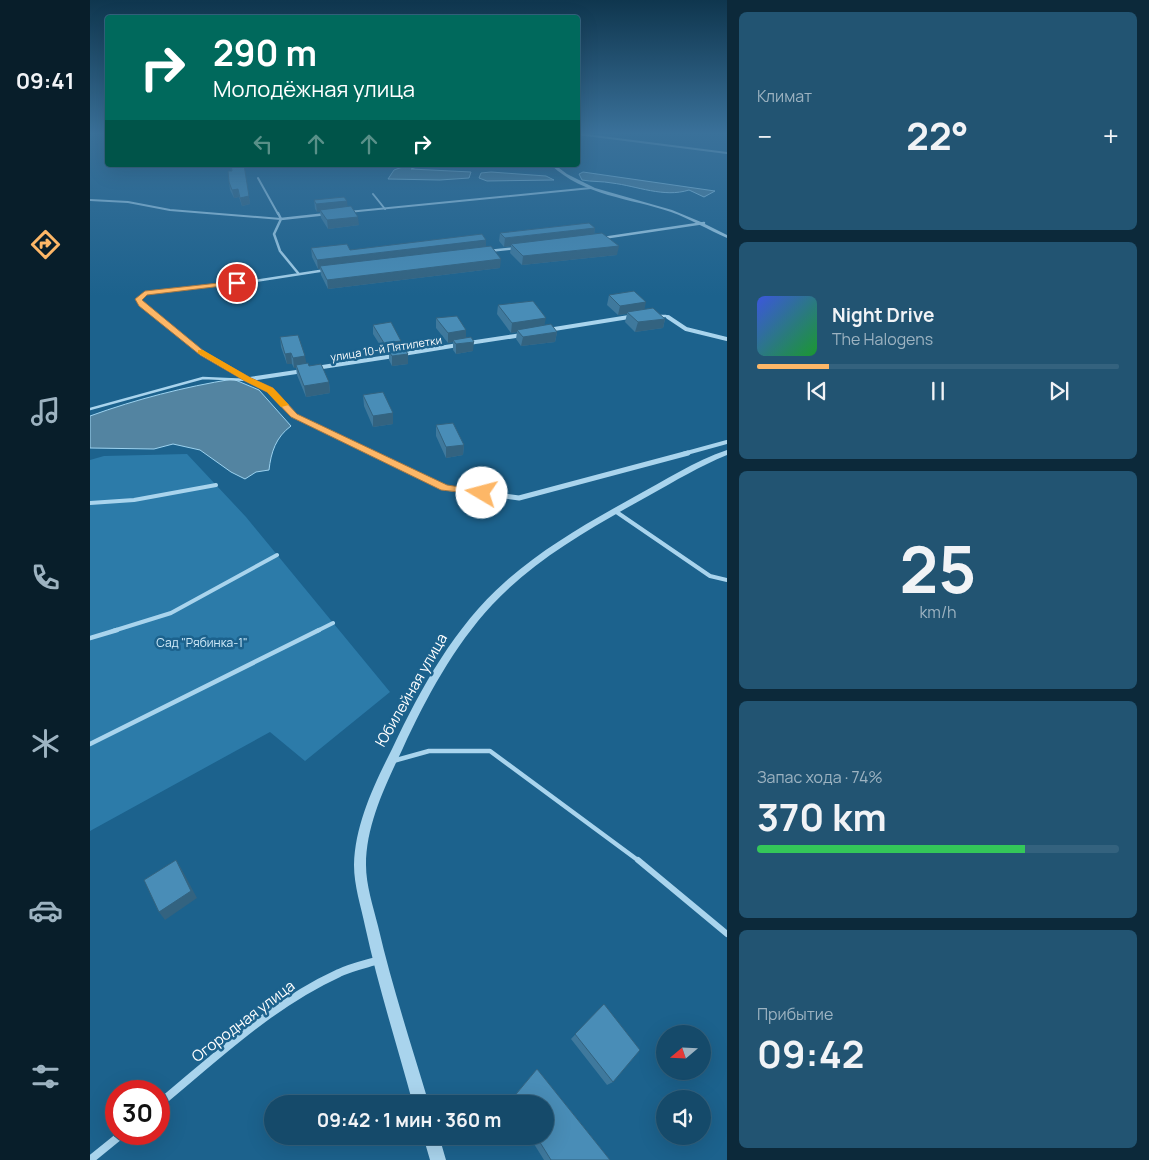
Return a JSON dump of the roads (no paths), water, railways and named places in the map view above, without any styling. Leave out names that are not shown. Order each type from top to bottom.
[{"type":"street","points":[[263,187],[281,219]]},
{"type":"street","points":[[347,212],[591,188],[638,203],[669,210],[704,223],[726,237]]},
{"type":"street","points":[[281,219],[328,214]]},
{"type":"street","points":[[281,219],[274,234],[280,251],[298,273]]},
{"type":"street","points":[[598,238],[704,223]]},
{"type":"street","points":[[483,252],[521,247]]},
{"type":"street","points":[[328,270],[298,273],[255,281],[145,293],[139,299],[142,304],[202,353],[248,380],[270,390],[294,416],[445,488],[519,498],[726,442]]},
{"type":"street","points":[[652,315],[666,316],[686,328],[726,339]]},
{"type":"street","points":[[538,332],[635,316]]},
{"type":"street","name":"улица 10-й Пятилетки","points":[[248,380],[528,334]]},
{"type":"street","name":"Юбилейная улица","points":[[418,1095],[379,960],[360,867],[365,832],[375,799],[390,762],[410,721],[471,623],[514,580],[563,542],[615,511],[726,452]]},
{"type":"street","name":"Огородная улица","points":[[170,1095],[243,1036],[294,998],[340,972],[379,960]]},
{"type":"street","points":[[90,1160],[108,1145]]},
{"type":"street","points":[[434,1145],[438,1160]]},
{"type":"lane","points":[[373,194],[385,208]]},
{"type":"lane","points":[[90,200],[128,202],[170,210],[281,219]]},
{"type":"lane","points":[[90,409],[202,378],[248,380]]},
{"type":"lane","points":[[90,502],[134,500],[216,485]]},
{"type":"lane","points":[[615,511],[710,576],[726,580]]},
{"type":"lane","points":[[90,638],[170,613],[277,555]]},
{"type":"lane","points":[[90,744],[333,623]]},
{"type":"lane","points":[[390,762],[429,750],[490,752],[628,852],[726,934]]},
{"type":"park label","name":"Сад \"Рябинка-1\"","points":[[202,642]]}]
